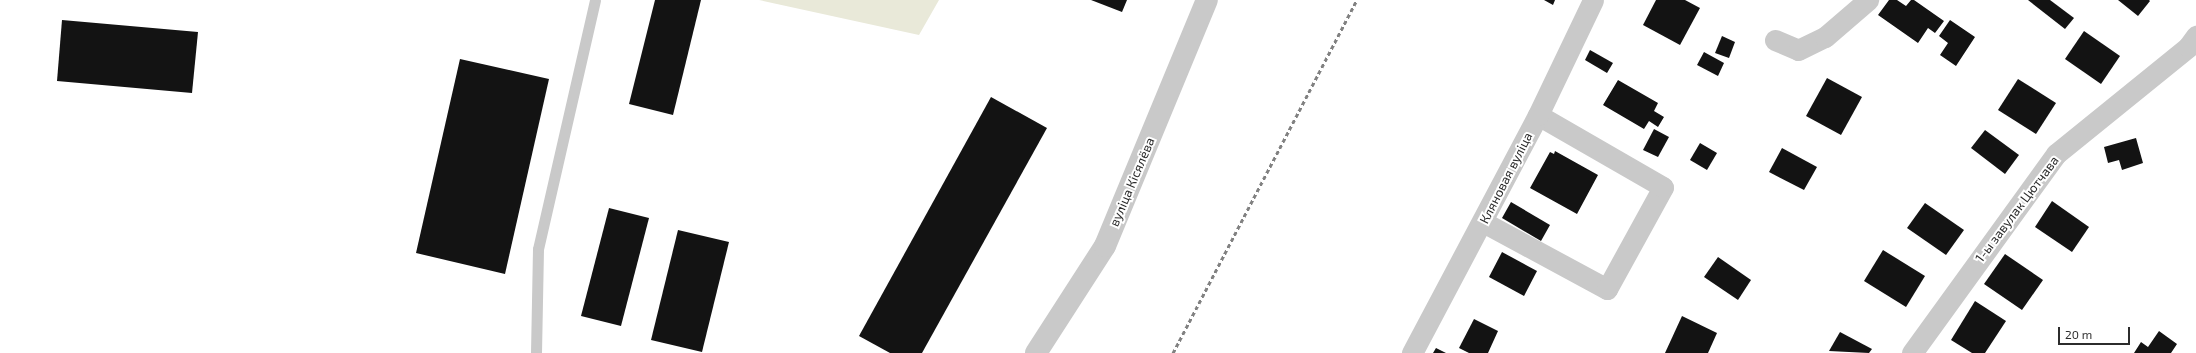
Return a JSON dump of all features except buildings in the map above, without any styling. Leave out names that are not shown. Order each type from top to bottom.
[{"type":"street","name":"вуліца Кісялёва","points":[[1036,353],[1105,246],[1207,0]]},
{"type":"street","name":"Кляновая вуліца","points":[[1412,353],[1483,222],[1538,115],[1593,0]]},
{"type":"street","points":[[1775,40],[1798,50],[1825,37],[1868,0]]},
{"type":"street","name":"1-ы завулак Цютчава","points":[[1912,353],[2056,154],[2188,47],[2196,36]]},
{"type":"street","points":[[1483,222],[1607,289],[1663,188],[1538,115]]},
{"type":"lane","points":[[536,353],[538,249],[595,0]]},
{"type":"green space","points":[[759,0],[939,0],[919,35]]},
{"type":"railway","points":[[1173,353],[1357,0]]}]
